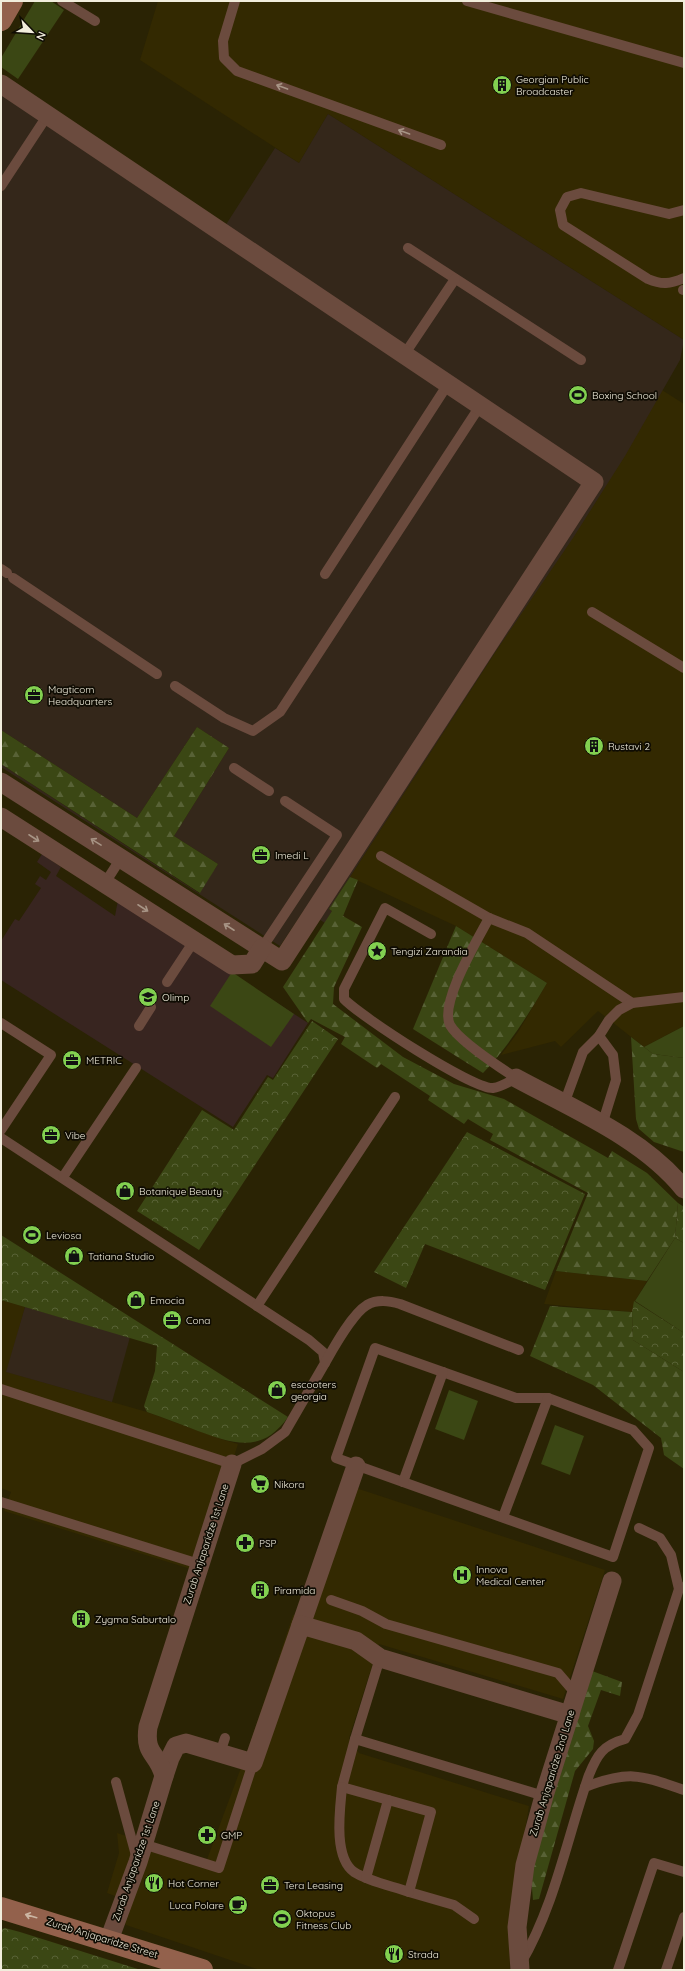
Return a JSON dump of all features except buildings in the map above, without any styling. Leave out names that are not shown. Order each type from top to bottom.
[{"type":"main road","points":[[1,20],[12,1]]},
{"type":"main road","name":"Zurab Anjaparidze Street","points":[[1,1908],[109,1940],[202,1970]]},
{"type":"street","points":[[1,84],[594,482],[282,962],[1,782]]},
{"type":"street","points":[[1,817],[232,965],[252,964],[262,948]]},
{"type":"street","points":[[516,1078],[676,1168],[684,1189]]},
{"type":"street","name":"Zurab Anjaparidze 1st Lane","points":[[109,1940],[138,1862],[164,1776],[162,1766],[148,1748],[146,1738],[148,1727],[232,1464]]},
{"type":"street","points":[[164,1776],[176,1746],[186,1743],[222,1746],[253,1763],[356,1466]]},
{"type":"street","name":"Zurab Anjaparidze 2nd Lane","points":[[520,1968],[517,1927],[525,1865],[544,1796],[612,1581]]},
{"type":"street","points":[[301,1625],[356,1641],[380,1658],[570,1715]]},
{"type":"lane","points":[[62,1],[95,21]]},
{"type":"lane","points":[[235,1],[223,41],[224,58],[237,70],[441,145]]},
{"type":"lane","points":[[467,1],[684,63]]},
{"type":"lane","points":[[1,186],[47,116]]},
{"type":"lane","points":[[684,210],[670,214],[581,193],[567,197],[560,210],[563,225],[648,279],[659,284],[667,284],[684,278]]},
{"type":"lane","points":[[408,248],[581,360]]},
{"type":"lane","points":[[404,355],[455,279]]},
{"type":"lane","points":[[325,574],[448,384]]},
{"type":"lane","points":[[175,686],[224,718],[253,731],[280,712],[480,406]]},
{"type":"lane","points":[[7,573],[157,674]]},
{"type":"lane","points":[[592,612],[684,668]]},
{"type":"lane","points":[[234,768],[269,791]]},
{"type":"lane","points":[[262,948],[337,835],[285,801]]},
{"type":"lane","points":[[381,856],[489,918],[527,933],[632,1004]]},
{"type":"lane","points":[[105,883],[121,858]]},
{"type":"lane","points":[[431,934],[385,908],[344,989],[344,999],[349,1005],[396,1036],[468,1079],[494,1088],[516,1078],[456,1034],[449,1023],[449,1005],[458,980],[489,918]]},
{"type":"lane","points":[[167,982],[194,941]]},
{"type":"lane","points":[[564,1104],[583,1052],[599,1036],[609,1020],[618,1010],[632,1004],[684,997]]},
{"type":"lane","points":[[139,1026],[151,1007]]},
{"type":"lane","points":[[1,1023],[51,1055],[1,1130]]},
{"type":"lane","points":[[599,1036],[614,1055],[616,1080],[602,1125]]},
{"type":"lane","points":[[63,1177],[136,1068]]},
{"type":"lane","points":[[257,1306],[395,1097]]},
{"type":"lane","points":[[1,1138],[63,1177],[318,1347],[323,1352],[325,1363]]},
{"type":"lane","points":[[1,1389],[232,1464],[262,1449],[286,1432],[325,1363],[351,1321],[366,1305],[380,1301],[400,1304],[519,1350]]},
{"type":"lane","points":[[375,1348],[516,1398],[548,1398],[633,1430],[649,1448],[613,1557],[336,1458],[375,1348]]},
{"type":"lane","points":[[403,1482],[443,1372]]},
{"type":"lane","points":[[503,1518],[548,1398]]},
{"type":"lane","points":[[1,1502],[199,1564]]},
{"type":"lane","points":[[520,1968],[536,1938],[545,1915],[585,1787],[595,1760],[602,1750],[612,1743],[624,1739],[638,1715],[681,1588],[671,1555],[660,1538],[639,1528]]},
{"type":"lane","points":[[332,1600],[362,1611],[386,1624],[558,1673],[576,1694]]},
{"type":"lane","points":[[380,1658],[342,1787],[339,1813],[341,1849],[350,1868],[354,1872],[366,1878],[454,1905],[474,1919]]},
{"type":"lane","points":[[355,1739],[544,1796]]},
{"type":"lane","points":[[143,1844],[219,1868],[253,1763]]},
{"type":"lane","points":[[585,1787],[619,1776],[634,1776],[645,1777],[684,1790]]},
{"type":"lane","points":[[116,1782],[138,1862]]},
{"type":"lane","points":[[342,1787],[431,1812],[409,1892]]},
{"type":"lane","points":[[366,1878],[388,1800]]},
{"type":"lane","points":[[618,1970],[654,1863],[684,1872]]},
{"type":"lane","points":[[666,1970],[684,1917]]},
{"type":"shaded area","points":[[158,1],[684,1],[684,340],[328,114],[299,163],[140,60]]},
{"type":"shaded area","points":[[1,92],[218,237],[275,148],[299,163],[328,114],[684,340],[680,360],[625,456],[573,538],[494,654],[329,909],[332,911],[325,923],[304,910],[280,946],[1,767],[1,764],[199,893],[218,864],[174,836],[229,748],[197,727],[137,818],[1,730]]},
{"type":"shaded area","points":[[662,390],[684,404],[684,1026],[644,1047],[598,1011],[561,1047],[555,1041],[501,1055],[518,1032],[547,983],[456,926],[350,877],[494,654],[600,495]]},
{"type":"shaded area","name":"Olimp","points":[[42,854],[61,867],[56,876],[115,916],[118,900],[308,1023],[273,1078],[267,1075],[233,1127],[1,980],[1,941],[15,919],[19,921],[41,888],[35,884],[40,876],[46,880],[51,872],[37,862]]},
{"type":"shaded area","points":[[556,1271],[647,1281],[635,1301],[632,1312],[544,1304]]},
{"type":"shaded area","points":[[1,1300],[25,1307],[7,1372],[147,1412],[238,1444],[197,1571],[4,1511],[11,1492],[1,1488]]},
{"type":"shaded area","points":[[25,1307],[130,1337],[112,1402],[6,1372]]},
{"type":"shaded area","points":[[346,1477],[359,1489],[605,1570],[563,1699],[379,1644],[349,1738],[359,1753],[529,1806],[509,1926],[510,1970],[260,1970],[126,1925],[123,1918],[126,1900],[107,1893],[119,1853],[117,1833],[206,1862],[249,1746],[293,1615],[297,1615]]},
{"type":"green space","points":[[35,1],[51,1],[64,10],[18,79],[1,67],[1,58]]},
{"type":"green space","points":[[197,727],[229,748],[174,836],[218,864],[200,893],[1,764],[1,730],[137,818]]},
{"type":"green space","points":[[350,877],[358,880],[343,916],[362,927],[334,987],[333,1004],[403,1057],[454,1084],[504,1099],[608,1158],[612,1151],[647,1173],[678,1203],[675,1238],[647,1281],[556,1271],[588,1193],[490,1140],[493,1134],[468,1119],[464,1124],[428,1100],[430,1096],[381,1064],[377,1068],[341,1044],[345,1037],[311,1019],[308,1023],[283,987],[332,911],[329,909]]},
{"type":"green space","points":[[456,926],[547,983],[510,1041],[483,1073],[413,1029]]},
{"type":"green space","points":[[232,972],[294,1014],[271,1047],[210,1006]]},
{"type":"green space","points":[[312,1021],[338,1039],[199,1250],[137,1211],[202,1110],[234,1130],[268,1077],[273,1080]]},
{"type":"green space","points":[[684,1026],[684,1058],[653,1054],[644,1047]]},
{"type":"green space","points":[[631,1037],[653,1054],[684,1058],[684,1152],[654,1142],[639,1129],[636,1119]]},
{"type":"green space","points":[[467,1132],[585,1194],[545,1290],[425,1244],[406,1288],[374,1272]]},
{"type":"green space","points":[[678,1203],[684,1207],[684,1243],[675,1238]]},
{"type":"green space","points":[[1,1235],[288,1417],[278,1429],[268,1437],[247,1443],[224,1440],[147,1412],[144,1406],[155,1371],[157,1346],[1,1300]]},
{"type":"green space","points":[[675,1238],[684,1243],[684,1333],[635,1301]]},
{"type":"green space","points":[[634,1301],[684,1333],[684,1372],[633,1340],[632,1312]]},
{"type":"green space","points":[[550,1306],[632,1312],[633,1340],[684,1372],[684,1469],[664,1455],[661,1438],[593,1385],[530,1356]]},
{"type":"green space","points":[[449,1390],[478,1401],[464,1440],[435,1429]]},
{"type":"green space","points":[[555,1425],[584,1436],[570,1475],[541,1464]]},
{"type":"green space","points":[[592,1671],[622,1682],[620,1696],[601,1690],[588,1726],[594,1741],[593,1749],[575,1771],[539,1899],[533,1900],[531,1877],[543,1826]]},
{"type":"green space","points":[[5,1928],[141,1970],[1,1970],[1,1929]]},
{"type":"place","name":"Georgian Public Broadcaster","points":[[502,85]]},
{"type":"place","name":"Boxing School","points":[[578,395]]},
{"type":"place","name":"Magticom Headquarters","points":[[34,695]]},
{"type":"place","name":"Rustavi 2","points":[[594,746]]},
{"type":"place","name":"Imedi L","points":[[261,855]]},
{"type":"place","name":"Tengizi Zarandia","points":[[377,951]]},
{"type":"place","name":"Olimp","points":[[148,997]]},
{"type":"place","name":"METRIC","points":[[72,1060]]},
{"type":"place","name":"Vibe","points":[[51,1135]]},
{"type":"place","name":"Botanique Beauty","points":[[125,1191]]},
{"type":"place","name":"Leviosa","points":[[32,1235]]},
{"type":"place","name":"Tatiana Studio","points":[[74,1256]]},
{"type":"place","name":"Emocia","points":[[136,1300]]},
{"type":"place","name":"Cona","points":[[172,1320]]},
{"type":"place","name":"escooters georgia","points":[[277,1390]]},
{"type":"place","name":"Nikora","points":[[260,1484]]},
{"type":"place","name":"PSP","points":[[245,1543]]},
{"type":"place","name":"Innova Medical Center","points":[[462,1575]]},
{"type":"place","name":"Piramida","points":[[260,1590]]},
{"type":"place","name":"Zygma Saburtalo","points":[[81,1619]]},
{"type":"place","name":"GMP","points":[[207,1835]]},
{"type":"place","name":"Hot Corner","points":[[154,1883]]},
{"type":"place","name":"Tera Leasing","points":[[270,1885]]},
{"type":"place","name":"Luca Polare","points":[[238,1905]]},
{"type":"place","name":"Oktopus Fitness Club","points":[[282,1919]]},
{"type":"place","name":"Strada","points":[[394,1954]]}]
